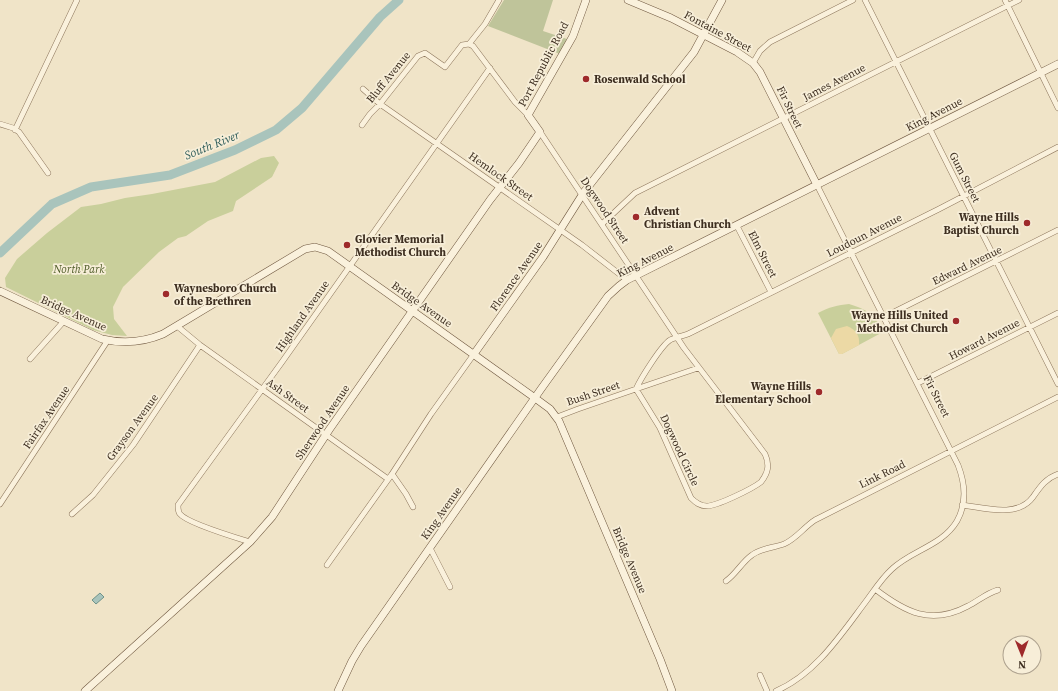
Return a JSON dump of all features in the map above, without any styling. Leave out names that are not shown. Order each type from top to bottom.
[{"type":"street","points":[[15,130],[77,0]]},
{"type":"street","points":[[469,44],[485,24],[499,0]]},
{"type":"street","name":"Port Republic Road","points":[[528,115],[573,36],[586,0]]},
{"type":"street","name":"Fontaine Street","points":[[628,0],[671,18],[737,52],[753,63]]},
{"type":"street","name":"Florence Avenue","points":[[327,565],[392,474],[431,414],[543,257],[582,195],[694,52],[722,0]]},
{"type":"street","points":[[753,63],[760,51],[770,42],[853,0]]},
{"type":"street","name":"Gum Street","points":[[865,0],[1058,384]]},
{"type":"street","points":[[1005,0],[1058,108]]},
{"type":"street","name":"James Avenue","points":[[602,224],[635,193],[1019,0]]},
{"type":"street","name":"Dogwood Street","points":[[469,44],[473,46],[515,102],[528,115],[698,368]]},
{"type":"street","name":"Bluff Avenue","points":[[362,125],[414,60],[421,54],[425,53],[445,67],[462,45],[469,44]]},
{"type":"street","name":"Fir Street","points":[[753,63],[760,72],[784,118],[918,383],[958,465],[963,479],[964,493],[957,519],[947,534],[934,544],[912,554],[897,564],[884,577],[836,640],[816,663],[797,680],[776,691]]},
{"type":"street","name":"King Avenue","points":[[338,691],[361,646],[608,296],[619,286],[627,280],[1058,64]]},
{"type":"street","name":"Highland Avenue","points":[[250,542],[191,521],[180,515],[178,506],[490,68]]},
{"type":"street","name":"Hemlock Street","points":[[363,89],[380,104],[582,245],[627,280]]},
{"type":"street","points":[[0,124],[15,130],[26,140],[48,173]]},
{"type":"street","name":"Sherwood Avenue","points":[[85,691],[250,542],[272,517],[326,435],[540,132]]},
{"type":"street","name":"Loudoun Avenue","points":[[677,338],[688,334],[1058,147]]},
{"type":"street","name":"Elm Street","points":[[737,226],[771,292]]},
{"type":"street","name":"Edward Avenue","points":[[884,317],[1058,230]]},
{"type":"street","name":"Bridge Avenue","points":[[0,291],[90,334],[108,340],[126,342],[145,340],[163,334],[305,249],[314,247],[324,249],[550,408],[557,417],[660,659],[672,691]]},
{"type":"street","name":"Howard Avenue","points":[[918,383],[1058,313]]},
{"type":"street","points":[[30,359],[64,321]]},
{"type":"street","name":"Ash Street","points":[[177,326],[200,345],[388,479]]},
{"type":"street","name":"Bush Street","points":[[636,389],[665,344],[671,339],[677,338]]},
{"type":"street","name":"Fairfax Avenue","points":[[0,504],[108,340]]},
{"type":"street","name":"Grayson Avenue","points":[[72,514],[93,495],[133,445],[200,345]]},
{"type":"street","name":"Bush Street","points":[[557,417],[698,368]]},
{"type":"street","name":"Dogwood Circle","points":[[636,389],[660,428],[691,498],[699,504],[709,506],[714,505],[758,485],[765,477],[768,465],[765,454],[698,368]]},
{"type":"street","name":"Link Road","points":[[726,582],[736,574],[746,560],[755,552],[776,547],[791,540],[815,520],[1058,397]]},
{"type":"street","points":[[392,474],[413,507]]},
{"type":"street","points":[[962,505],[1004,510],[1016,509],[1026,505],[1043,484],[1058,474]]},
{"type":"street","points":[[430,548],[450,587]]},
{"type":"street","points":[[875,589],[906,610],[933,615],[943,615],[961,610],[989,593],[998,590]]},
{"type":"street","points":[[760,675],[767,691]]},
{"type":"green space","points":[[504,0],[553,0],[543,31],[567,39],[560,54],[488,26]]},
{"type":"green space","name":"North Park","points":[[274,156],[279,163],[272,177],[236,201],[233,211],[208,221],[186,236],[178,238],[159,252],[123,287],[113,307],[114,319],[127,336],[112,335],[93,330],[6,287],[5,278],[17,259],[47,233],[81,207],[215,182],[261,158]]},
{"type":"green space","points":[[849,304],[860,308],[874,317],[883,332],[842,354],[839,354],[818,313],[826,309]]},
{"type":"sand","points":[[847,326],[857,333],[859,345],[842,354],[839,354],[831,338],[836,329]]},
{"type":"water","points":[[100,593],[104,597],[96,604],[92,600]]},
{"type":"waterway","name":"South River","points":[[0,253],[52,204],[91,187],[170,175],[235,150],[276,130],[302,108],[380,17],[399,0]]},
{"type":"place","name":"Rosenwald School","points":[[586,79]]},
{"type":"place","name":"Advent Christian Church","points":[[636,217]]},
{"type":"place","name":"Wayne Hills Baptist Church","points":[[1027,223]]},
{"type":"place","name":"Glovier Memorial Methodist Church","points":[[347,245]]},
{"type":"place","name":"Waynesboro Church of the Brethren","points":[[166,294]]},
{"type":"place","name":"Wayne Hills United Methodist Church","points":[[956,321]]},
{"type":"place","name":"Wayne Hills Elementary School","points":[[819,392]]}]
